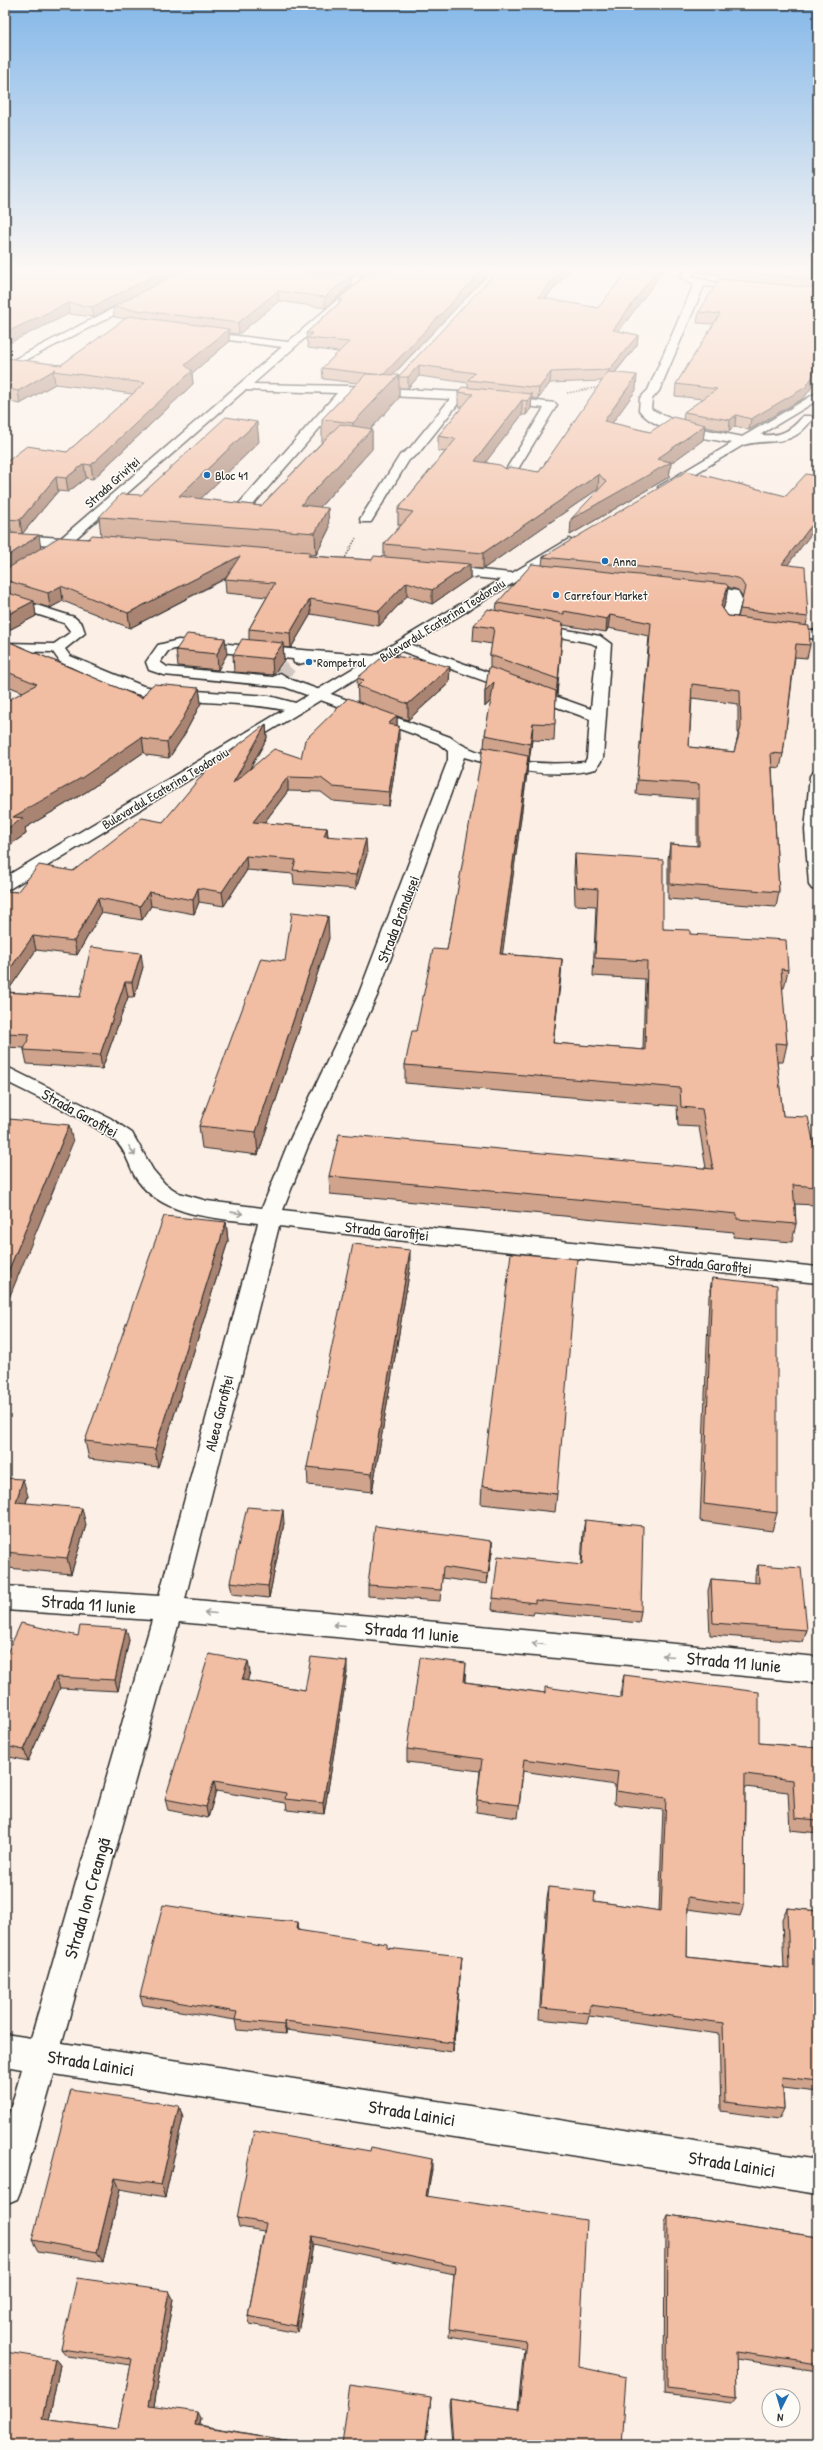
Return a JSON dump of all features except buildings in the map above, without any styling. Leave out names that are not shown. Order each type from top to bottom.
[{"type":"street","name":"Strada Griviței","points":[[45,556],[64,542],[243,384]]},
{"type":"street","points":[[387,390],[393,384]]},
{"type":"street","points":[[656,384],[653,391],[646,398],[645,410],[652,416],[665,423],[745,439],[780,440],[813,420]]},
{"type":"street","points":[[240,387],[387,390],[459,395],[551,405],[506,479]]},
{"type":"street","points":[[241,510],[347,389]]},
{"type":"street","points":[[366,519],[404,458],[414,451],[459,395]]},
{"type":"street","points":[[654,493],[818,395]]},
{"type":"street","points":[[789,413],[813,420]]},
{"type":"street","points":[[5,538],[94,544]]},
{"type":"street","name":"Bulevardul Ecaterina Teodoroiu","points":[[5,884],[322,694],[516,574],[578,538]]},
{"type":"street","points":[[429,569],[516,574],[544,574]]},
{"type":"street","points":[[687,588],[727,592],[733,594],[735,599],[728,620],[731,625],[818,635]]},
{"type":"street","points":[[5,599],[69,620],[77,627],[78,632],[57,648],[5,647]]},
{"type":"street","points":[[377,660],[178,644],[163,648],[153,662],[154,667],[164,671],[284,680],[444,740],[456,748],[482,758],[502,762],[576,768],[590,766],[596,758],[604,644],[595,639],[520,626]]},
{"type":"street","points":[[401,646],[599,717]]},
{"type":"street","points":[[57,648],[65,659],[138,689],[154,693],[268,701],[298,708]]},
{"type":"street","points":[[295,661],[313,656]]},
{"type":"street","name":"Strada Brândușei","points":[[270,1218],[282,1180],[353,1030],[398,922],[456,760],[456,748]]},
{"type":"street","points":[[818,776],[814,797],[813,844],[818,885]]},
{"type":"street","name":"Strada Garofiței","points":[[5,1073],[103,1123],[125,1138],[146,1175],[157,1189],[172,1199],[207,1209],[270,1218],[685,1262],[818,1274]]},
{"type":"street","name":"Aleea Garofiței","points":[[169,1609],[270,1218]]},
{"type":"street","name":"Strada 11 Iunie","points":[[5,1598],[169,1609],[818,1670]]},
{"type":"street","name":"Strada Ion Creangă","points":[[5,2188],[169,1609]]},
{"type":"street","name":"Strada Lainici","points":[[5,2050],[818,2177]]},
{"type":"path","points":[[551,405],[556,395],[606,386]]},
{"type":"path","points":[[343,562],[366,519]]},
{"type":"tunnel","points":[[280,677],[295,661]]},
{"type":"place","name":"Bloc 41","points":[[207,475]]},
{"type":"place","name":"Anna","points":[[605,561]]},
{"type":"place","name":"Carrefour Market","points":[[556,595]]},
{"type":"place","name":"Rompetrol","points":[[309,662]]}]
